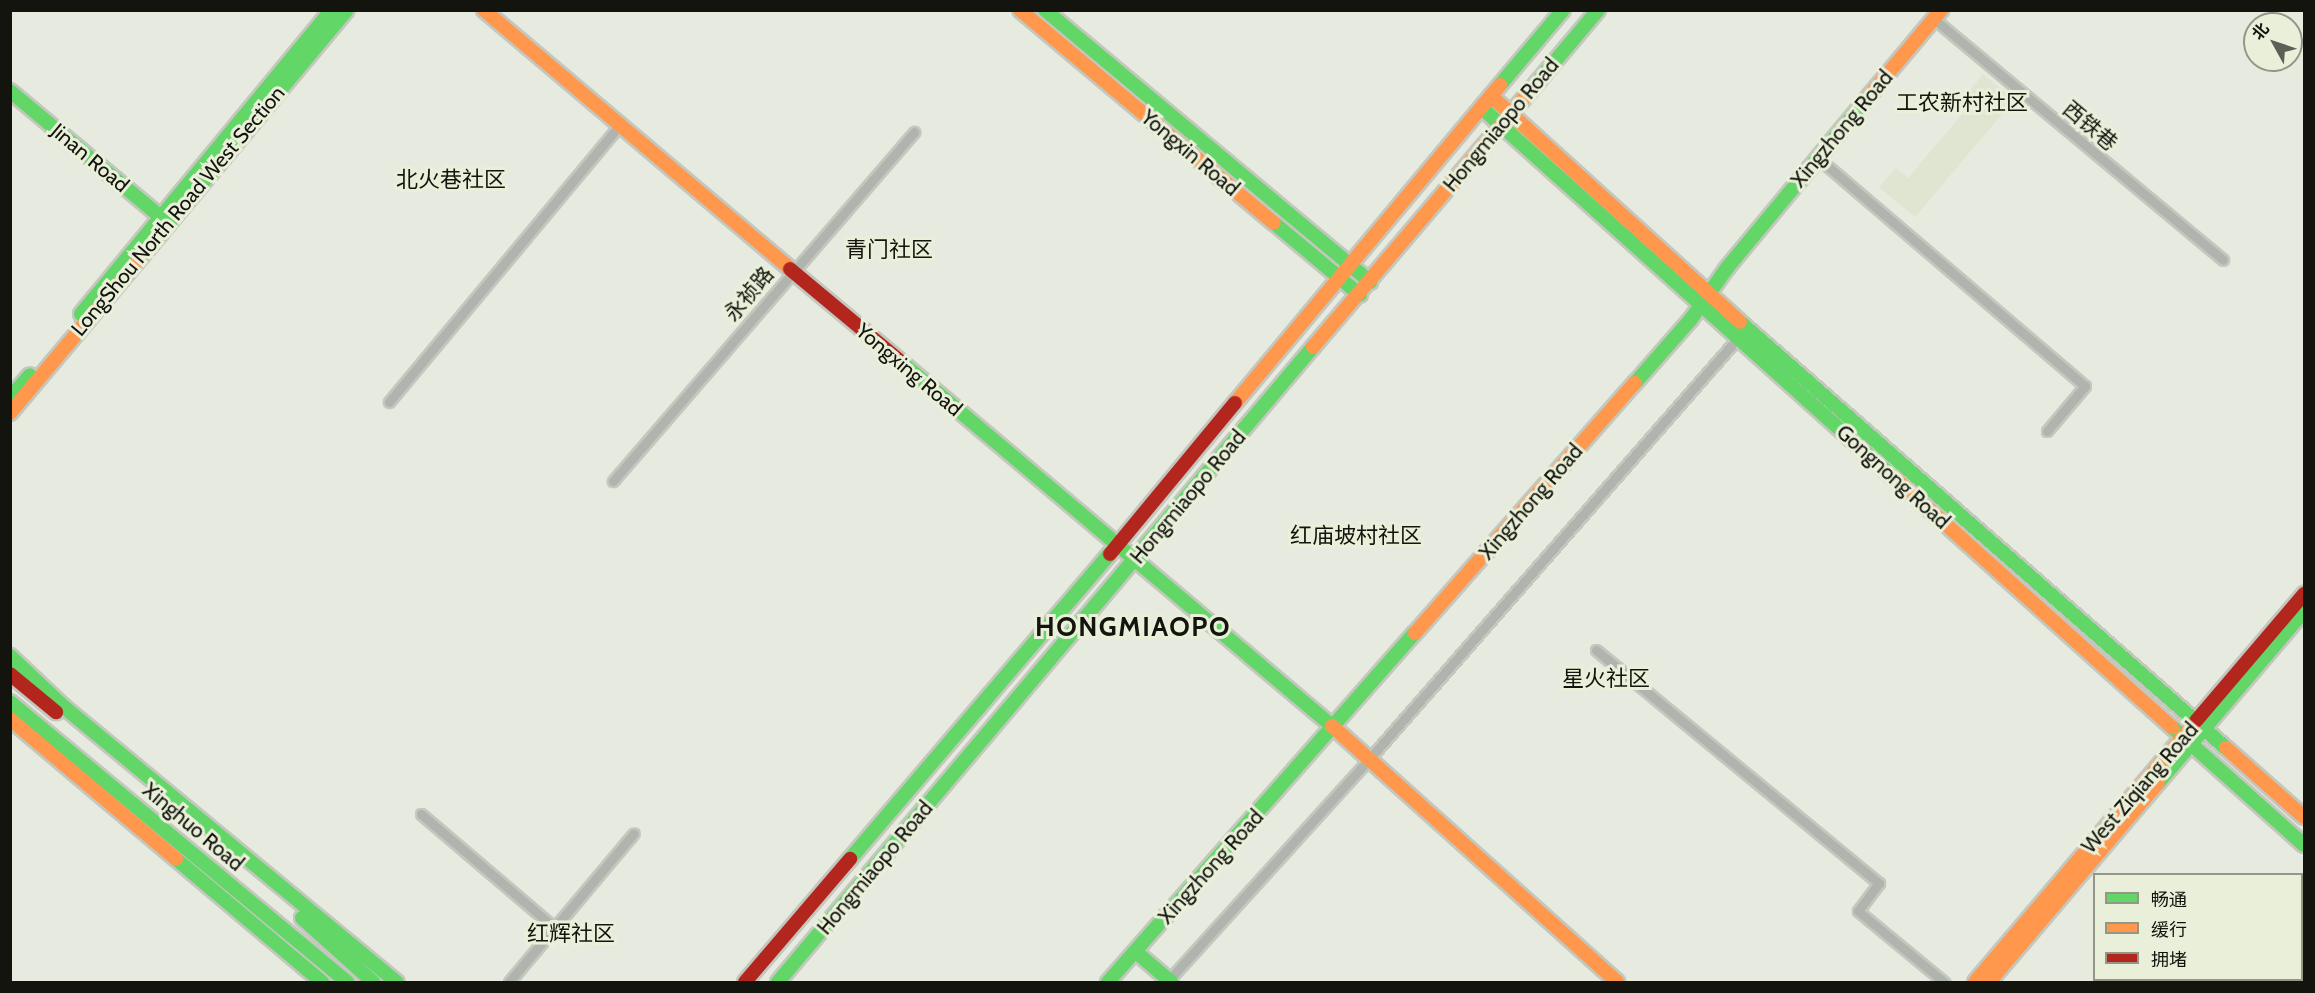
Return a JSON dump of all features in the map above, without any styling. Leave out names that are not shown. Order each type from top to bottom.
[{"type":"main road","name":"LongShou North Road West Section","points":[[10,413],[332,10]]},
{"type":"main road","name":"LongShou North Road West Section","points":[[10,398],[347,10]]},
{"type":"main road","name":"Yongxing Road","points":[[484,10],[1116,546],[1370,758],[1617,982]]},
{"type":"main road","name":"Yongxin Road","points":[[1020,10],[1360,295]]},
{"type":"main road","name":"Yongxin Road","points":[[1045,10],[1370,282]]},
{"type":"main road","name":"Hongmiaopo Road","points":[[745,982],[1352,266],[1563,10]]},
{"type":"main road","name":"Hongmiaopo Road","points":[[778,982],[1360,295],[1598,10]]},
{"type":"main road","name":"Xingzhong Road","points":[[1108,982],[1334,728],[1700,306],[1818,158],[1938,15]]},
{"type":"main road","name":"Jinan Road","points":[[10,91],[165,220]]},
{"type":"main road","name":"Gongnong Road","points":[[1491,96],[1708,294],[2304,817]]},
{"type":"main road","name":"Gongnong Road","points":[[1483,109],[1499,127],[2189,740],[2304,845]]},
{"type":"main road","name":"West Ziqiang Road","points":[[2200,727],[2304,594]]},
{"type":"main road","name":"West Ziqiang Road","points":[[1989,982],[2200,727],[2304,611]]},
{"type":"main road","points":[[10,656],[64,707],[323,924],[397,982]]},
{"type":"main road","name":"Xinghuo Road","points":[[10,674],[283,903],[373,982]]},
{"type":"main road","name":"Xinghuo Road","points":[[10,702],[38,725],[102,787],[191,862],[296,940],[347,982]]},
{"type":"main road","points":[[10,713],[38,725]]},
{"type":"main road","points":[[10,719],[102,787]]},
{"type":"main road","name":"West Ziqiang Road","points":[[1975,982],[2189,740]]},
{"type":"main road","points":[[191,862],[315,980]]},
{"type":"main road","points":[[283,903],[323,924]]},
{"type":"main road","points":[[262,929],[296,940]]},
{"type":"main road","points":[[1136,952],[1169,982]]},
{"type":"street","name":"西铁巷","points":[[1938,15],[2223,261]]},
{"type":"street","points":[[389,402],[620,125]]},
{"type":"street","name":"永祯路","points":[[613,481],[914,132]]},
{"type":"street","points":[[1818,158],[2085,386],[2047,431]]},
{"type":"street","points":[[1169,982],[1370,758],[1737,339]]},
{"type":"street","points":[[1596,650],[1880,883],[1858,911],[1944,982]]},
{"type":"street","points":[[421,814],[555,928]]},
{"type":"street","points":[[509,982],[634,833]]},
{"type":"shaded area","points":[[1983,74],[2014,100],[1915,217],[1879,187],[1896,168],[1908,178],[1974,100],[1967,94]]},
{"type":"traffic: fast","points":[[81,314],[332,10]]},
{"type":"traffic: fast","points":[[161,233],[347,10]]},
{"type":"traffic: fast","points":[[1045,10],[1370,282]]},
{"type":"traffic: fast","points":[[1500,85],[1563,10]]},
{"type":"traffic: fast","points":[[1525,97],[1598,10]]},
{"type":"traffic: fast","points":[[10,91],[168,223]]},
{"type":"traffic: fast","points":[[1635,383],[1691,319],[1727,268],[1870,95]]},
{"type":"traffic: fast","points":[[1483,109],[1893,477]]},
{"type":"traffic: fast","points":[[1274,223],[1360,295]]},
{"type":"traffic: fast","points":[[1740,322],[2226,748]]},
{"type":"traffic: fast","points":[[778,982],[1313,347]]},
{"type":"traffic: fast","points":[[900,361],[1332,726]]},
{"type":"traffic: fast","points":[[10,398],[30,375]]},
{"type":"traffic: fast","points":[[850,859],[1110,554]]},
{"type":"traffic: fast","points":[[2158,783],[2304,611]]},
{"type":"traffic: fast","points":[[1108,982],[1415,633]]},
{"type":"traffic: fast","points":[[10,656],[64,707],[397,982]]},
{"type":"traffic: fast","points":[[10,702],[347,982]]},
{"type":"traffic: fast","points":[[2172,727],[2304,845]]},
{"type":"traffic: fast","points":[[176,859],[322,982]]},
{"type":"traffic: fast","points":[[302,918],[373,982]]},
{"type":"traffic: fast","points":[[1136,952],[1171,982]]},
{"type":"traffic: slow","points":[[484,10],[790,269]]},
{"type":"traffic: slow","points":[[1020,10],[1274,223]]},
{"type":"traffic: slow","points":[[1870,95],[1941,10]]},
{"type":"traffic: slow","points":[[1235,403],[1500,85]]},
{"type":"traffic: slow","points":[[1491,96],[1740,322]]},
{"type":"traffic: slow","points":[[1313,347],[1525,97]]},
{"type":"traffic: slow","points":[[10,413],[161,233]]},
{"type":"traffic: slow","points":[[1415,633],[1635,383]]},
{"type":"traffic: slow","points":[[1893,477],[2172,727]]},
{"type":"traffic: slow","points":[[10,719],[176,859]]},
{"type":"traffic: slow","points":[[1975,982],[2196,721]]},
{"type":"traffic: slow","points":[[1332,726],[1617,982]]},
{"type":"traffic: slow","points":[[2226,748],[2304,817]]},
{"type":"traffic: slow","points":[[1989,982],[2158,783]]},
{"type":"traffic: jam","points":[[790,269],[900,361]]},
{"type":"traffic: jam","points":[[1110,554],[1235,403]]},
{"type":"traffic: jam","points":[[2196,721],[2304,594]]},
{"type":"traffic: jam","points":[[10,674],[56,712]]},
{"type":"traffic: jam","points":[[745,982],[850,859]]},
{"type":"district","name":"工农新村社区","points":[[1962,103]]},
{"type":"district","name":"北火巷社区","points":[[451,180]]},
{"type":"district","name":"青门社区","points":[[889,250]]},
{"type":"district","name":"红庙坡村社区","points":[[1356,536]]},
{"type":"district","name":"HONGMIAOPO","points":[[1133,627]]},
{"type":"district","name":"星火社区","points":[[1606,679]]},
{"type":"district","name":"红辉社区","points":[[571,934]]}]
